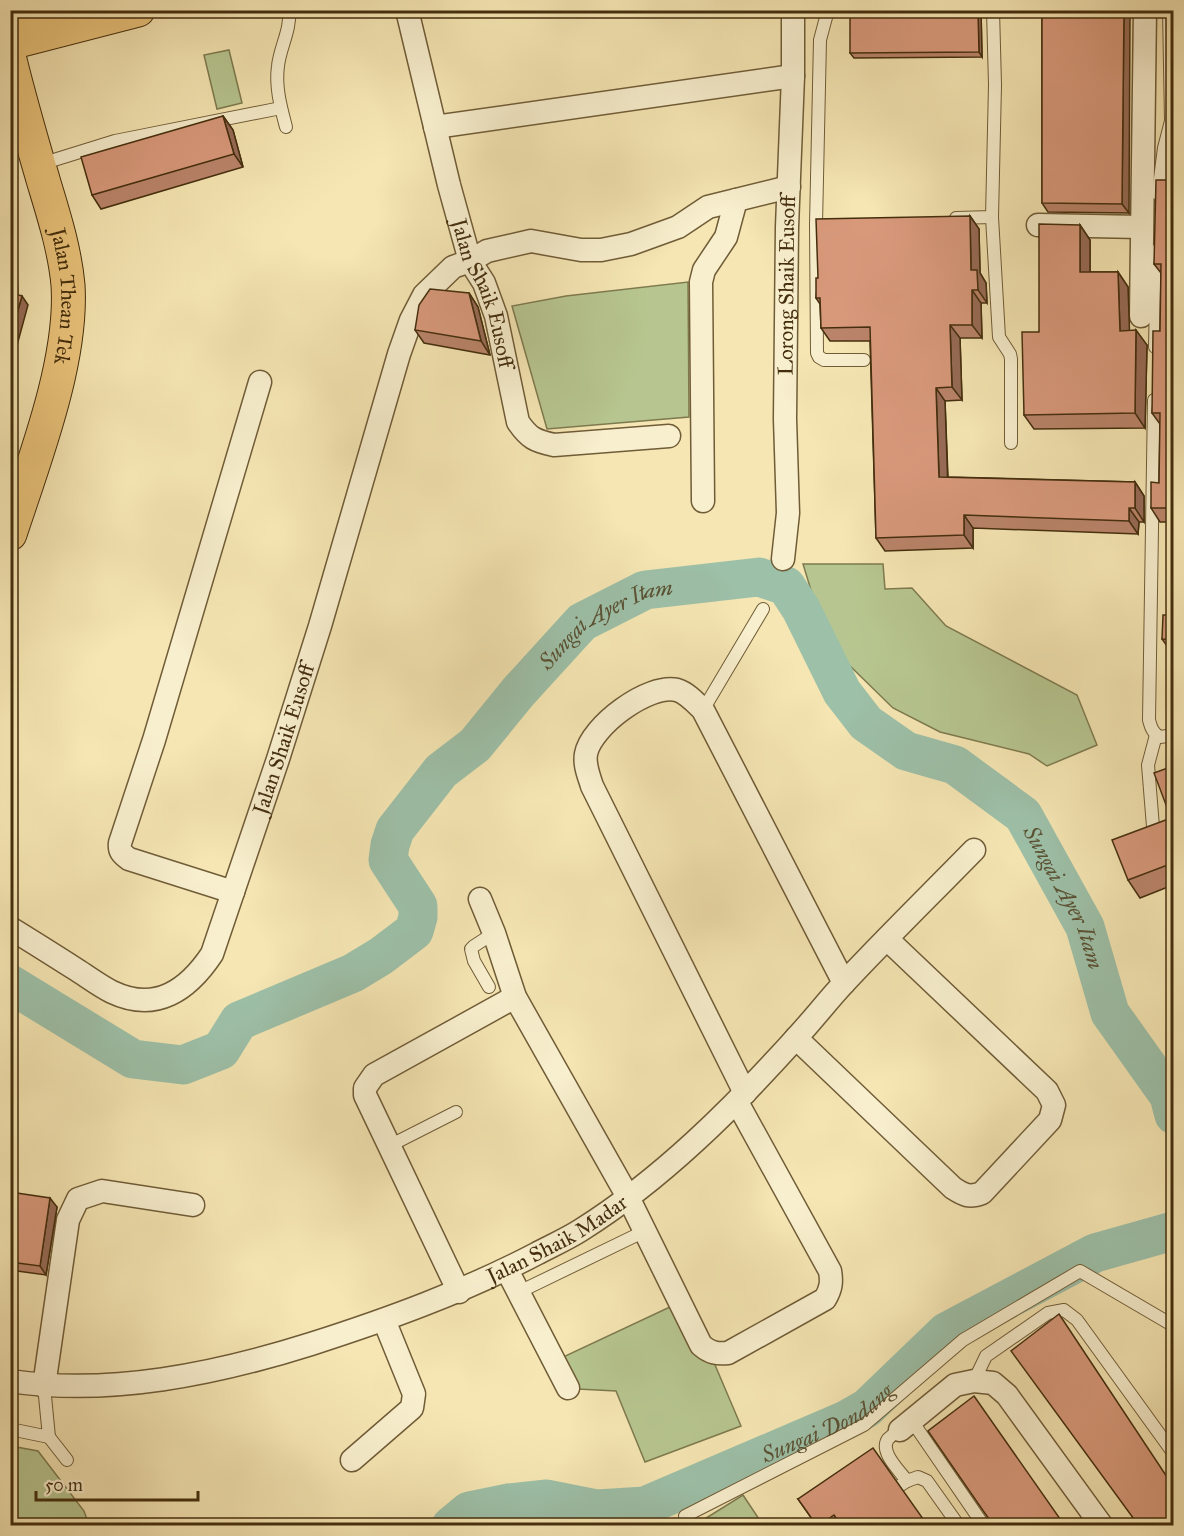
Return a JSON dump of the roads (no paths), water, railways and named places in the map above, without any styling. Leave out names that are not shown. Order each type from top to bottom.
[{"type":"main road","points":[[10,15],[29,10]]},
{"type":"main road","points":[[10,43],[138,10]]},
{"type":"main road","name":"Jalan Thean Tek","points":[[10,60],[54,216],[68,287],[67,325],[58,373],[45,426],[10,534]]},
{"type":"street","name":"Jalan Shaik Eusoff","points":[[407,10],[470,261],[484,283],[496,316],[518,422],[528,435],[538,442],[554,445],[669,435]]},
{"type":"street","name":"Lorong Shaik Eusoff","points":[[783,559],[788,513],[785,419],[793,10]]},
{"type":"street","points":[[1141,316],[1149,232],[1145,10]]},
{"type":"street","points":[[435,128],[793,76]]},
{"type":"street","name":"Jalan Shaik Eusoff","points":[[10,928],[113,992],[132,998],[150,999],[166,996],[185,987],[199,974],[212,954],[320,626],[399,354],[411,320],[424,295],[453,267],[470,261],[487,251],[531,241],[581,250],[601,250],[631,244],[678,227],[708,207],[789,187]]},
{"type":"street","points":[[703,501],[701,282],[704,270],[726,237],[736,200]]},
{"type":"street","points":[[1038,225],[1149,232]]},
{"type":"street","points":[[233,892],[129,859],[123,855],[120,843],[154,740],[260,382]]},
{"type":"street","points":[[480,899],[515,997],[628,1197],[701,1345],[709,1352],[728,1353],[825,1299],[832,1280],[830,1271],[741,1097],[592,786],[586,765],[586,753],[600,729],[627,706],[658,690],[668,689],[683,693],[702,710],[844,983]]},
{"type":"street","name":"Jalan Shaik Madar","points":[[10,1382],[74,1387],[130,1383],[198,1373],[264,1359],[384,1320],[459,1292],[507,1270],[580,1231],[628,1197],[698,1139],[741,1097],[844,983],[974,850]]},
{"type":"street","points":[[796,1038],[953,1188],[965,1196],[982,1193],[1050,1120],[1054,1105],[1047,1091],[887,939]]},
{"type":"street","points":[[459,1292],[365,1095],[365,1088],[374,1075],[515,997]]},
{"type":"street","points":[[44,1386],[68,1220],[78,1199],[102,1191],[193,1205]]},
{"type":"street","points":[[507,1270],[568,1388]]},
{"type":"street","points":[[352,1460],[412,1407],[414,1402],[411,1386],[384,1320]]},
{"type":"street","points":[[906,1425],[956,1385],[974,1381],[993,1383],[1007,1395],[1102,1526]]},
{"type":"lane","points":[[286,128],[277,81],[278,65],[290,23],[289,10]]},
{"type":"lane","points":[[828,10],[820,40],[819,357],[824,360],[864,360]]},
{"type":"lane","points":[[993,10],[995,85],[992,217],[999,338],[1011,359],[1011,443]]},
{"type":"lane","points":[[1157,201],[1158,184],[1172,125],[1169,10]]},
{"type":"lane","points":[[39,165],[115,141],[281,108]]},
{"type":"lane","points":[[1158,184],[1173,182]]},
{"type":"lane","points":[[945,219],[992,217]]},
{"type":"lane","points":[[1149,232],[1155,354]]},
{"type":"lane","points":[[1155,390],[1149,720],[1152,730],[1160,738],[1173,735]]},
{"type":"lane","points":[[702,710],[763,609]]},
{"type":"lane","points":[[1155,839],[1148,765],[1156,735]]},
{"type":"lane","points":[[489,987],[474,961],[471,949],[494,933]]},
{"type":"lane","points":[[389,1146],[456,1112]]},
{"type":"lane","points":[[519,1292],[645,1231]]},
{"type":"lane","points":[[684,1516],[864,1425],[963,1340],[1080,1271],[1173,1326]]},
{"type":"lane","points":[[974,1381],[986,1356],[1048,1313],[1064,1310],[1077,1320],[1173,1454]]},
{"type":"lane","points":[[44,1386],[49,1437],[67,1460]]},
{"type":"lane","points":[[907,1481],[887,1453],[886,1446],[888,1439],[906,1425],[984,1526]]},
{"type":"lane","points":[[10,1429],[49,1437]]},
{"type":"lane","points":[[876,1502],[907,1481],[918,1477],[927,1481],[959,1526]]},
{"type":"waterway","name":"Sungai Ayer Itam","points":[[10,984],[133,1059],[183,1065],[221,1050],[239,1021],[353,973],[381,956],[414,931],[418,906],[388,860],[395,830],[441,771],[475,745],[519,691],[582,622],[645,590],[759,577],[786,586],[801,609],[842,692],[866,723],[906,751],[955,765],[1023,815],[1085,927],[1110,1013],[1169,1096],[1174,1115]]},
{"type":"waterway","name":"Sungai Dondang","points":[[451,1526],[469,1511],[508,1503],[547,1499],[597,1509],[645,1506],[846,1420],[867,1408],[946,1332],[1095,1253],[1173,1231]]}]
